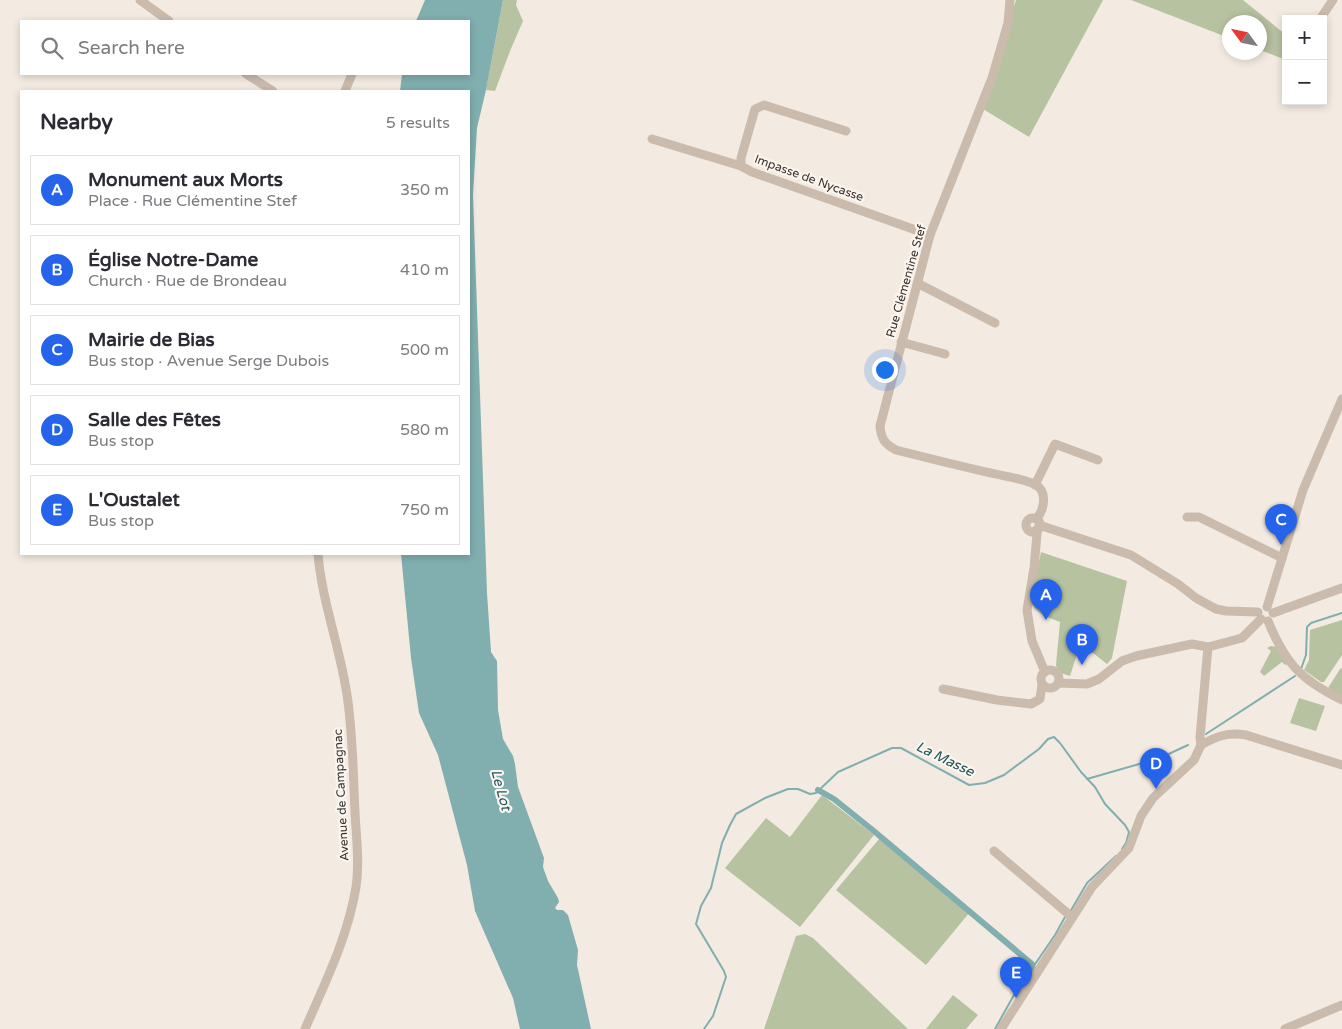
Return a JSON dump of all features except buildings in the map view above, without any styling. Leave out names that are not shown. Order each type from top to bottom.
[{"type":"street","points":[[140,0],[168,20]]},
{"type":"street","name":"Rue Clémentine Stef","points":[[1010,0],[1008,23],[992,78],[930,235],[880,426],[881,435],[888,446],[896,450],[1035,485]]},
{"type":"street","points":[[1323,15],[1333,0]]},
{"type":"street","points":[[248,75],[271,90]]},
{"type":"street","points":[[344,90],[352,75]]},
{"type":"street","name":"Impasse de Nycasse","points":[[846,131],[764,105],[755,109],[741,158],[741,166],[752,172],[930,235]]},
{"type":"street","points":[[652,139],[741,166]]},
{"type":"street","points":[[917,283],[995,324]]},
{"type":"street","points":[[902,342],[945,354]]},
{"type":"street","points":[[1042,684],[1045,687],[1052,688],[1058,684],[1087,684],[1099,679],[1122,661],[1136,656],[1192,644],[1208,647],[1242,638],[1265,614],[1303,490],[1342,398]]},
{"type":"street","points":[[1045,672],[1032,641],[1027,610],[1034,568],[1037,525],[1044,501],[1040,490],[1035,485],[1055,444],[1098,460]]},
{"type":"street","points":[[1187,517],[1199,517],[1282,558]]},
{"type":"street","points":[[1037,525],[1131,555],[1216,609],[1265,614],[1342,588]]},
{"type":"street","name":"Avenue de Campagnac","points":[[304,1029],[338,953],[349,918],[356,886],[358,859],[347,695],[320,579],[318,555]]},
{"type":"street","points":[[1265,614],[1277,643],[1294,668],[1318,688],[1342,700]]},
{"type":"street","points":[[1002,1029],[1069,915],[1092,887],[1129,848],[1141,816],[1154,798],[1194,760],[1201,745],[1203,694],[1208,647]]},
{"type":"street","points":[[942,689],[997,700],[1031,704],[1040,699],[1042,674],[1048,670],[1055,672],[1059,678],[1058,684]]},
{"type":"street","points":[[1201,745],[1218,736],[1233,732],[1342,766]]},
{"type":"street","points":[[994,851],[1069,915]]},
{"type":"street","points":[[1285,1029],[1342,1005]]},
{"type":"green space","points":[[503,0],[517,0],[516,5],[523,21],[495,91],[486,90]]},
{"type":"green space","points":[[1016,0],[1103,0],[1029,137],[978,106],[1002,45]]},
{"type":"green space","points":[[1131,0],[1243,0],[1261,15],[1222,15],[1222,35]]},
{"type":"green space","points":[[1267,20],[1282,32],[1282,58],[1267,53]]},
{"type":"green space","points":[[1041,552],[1127,581],[1112,658],[1107,664],[1088,649],[1082,648],[1078,651],[1070,676],[1058,672],[1056,665],[1060,622],[1039,612],[1031,601]]},
{"type":"green space","points":[[1342,620],[1342,655],[1324,682],[1321,682],[1304,670],[1309,660],[1310,630]]},
{"type":"green space","points":[[1271,646],[1276,647],[1287,664],[1285,665],[1282,662],[1264,676],[1260,672],[1271,651],[1267,648]]},
{"type":"green space","points":[[1342,668],[1342,696],[1328,688]]},
{"type":"green space","points":[[1299,698],[1325,706],[1316,731],[1290,723]]},
{"type":"green space","points":[[822,795],[874,835],[800,927],[725,868],[766,818],[790,837]]},
{"type":"green space","points":[[880,838],[970,912],[926,965],[836,890]]},
{"type":"green space","points":[[805,934],[813,938],[908,1029],[764,1029],[796,936]]},
{"type":"green space","points":[[953,995],[978,1015],[966,1029],[926,1029]]},
{"type":"water","name":"Le Lot","points":[[425,0],[503,0],[477,128],[473,195],[487,593],[491,652],[497,661],[498,710],[503,739],[513,756],[518,787],[544,858],[543,867],[548,881],[558,898],[559,902],[555,908],[563,910],[568,915],[578,950],[577,965],[591,1029],[520,1029],[513,998],[475,911],[467,865],[438,755],[419,713],[411,658],[401,555],[470,555],[470,90],[400,90],[402,75],[470,75],[470,20],[416,20]]},
{"type":"waterway","points":[[1301,669],[1306,655],[1307,627],[1311,623],[1342,613]]},
{"type":"waterway","points":[[1206,734],[1295,676]]},
{"type":"waterway","name":"La Masse","points":[[704,1029],[713,1016],[726,977],[696,924],[701,906],[711,888],[722,843],[736,814],[765,798],[788,789],[798,789],[810,794],[816,793],[838,772],[892,748],[901,748],[969,785],[985,783],[1004,775],[1039,749],[1048,739],[1054,737],[1095,787],[1105,804],[1125,825],[1129,832],[1122,849]]},
{"type":"waterway","points":[[1087,779],[1160,758],[1188,745]]},
{"type":"waterway","points":[[818,790],[834,799],[875,832],[1032,964],[1033,969]]},
{"type":"waterway","name":"La Masse","points":[[1070,912],[1087,883],[1116,856]]},
{"type":"waterway","name":"La Masse","points":[[995,1029],[1014,995],[1065,917]]},
{"type":"place","name":"Mairie de Bias","points":[[1281,545]]},
{"type":"place","name":"Monument aux Morts","points":[[1046,620]]},
{"type":"place","name":"Église Notre-Dame","points":[[1082,665]]},
{"type":"place","name":"Salle des Fêtes","points":[[1156,789]]},
{"type":"place","name":"L'Oustalet","points":[[1016,998]]}]
